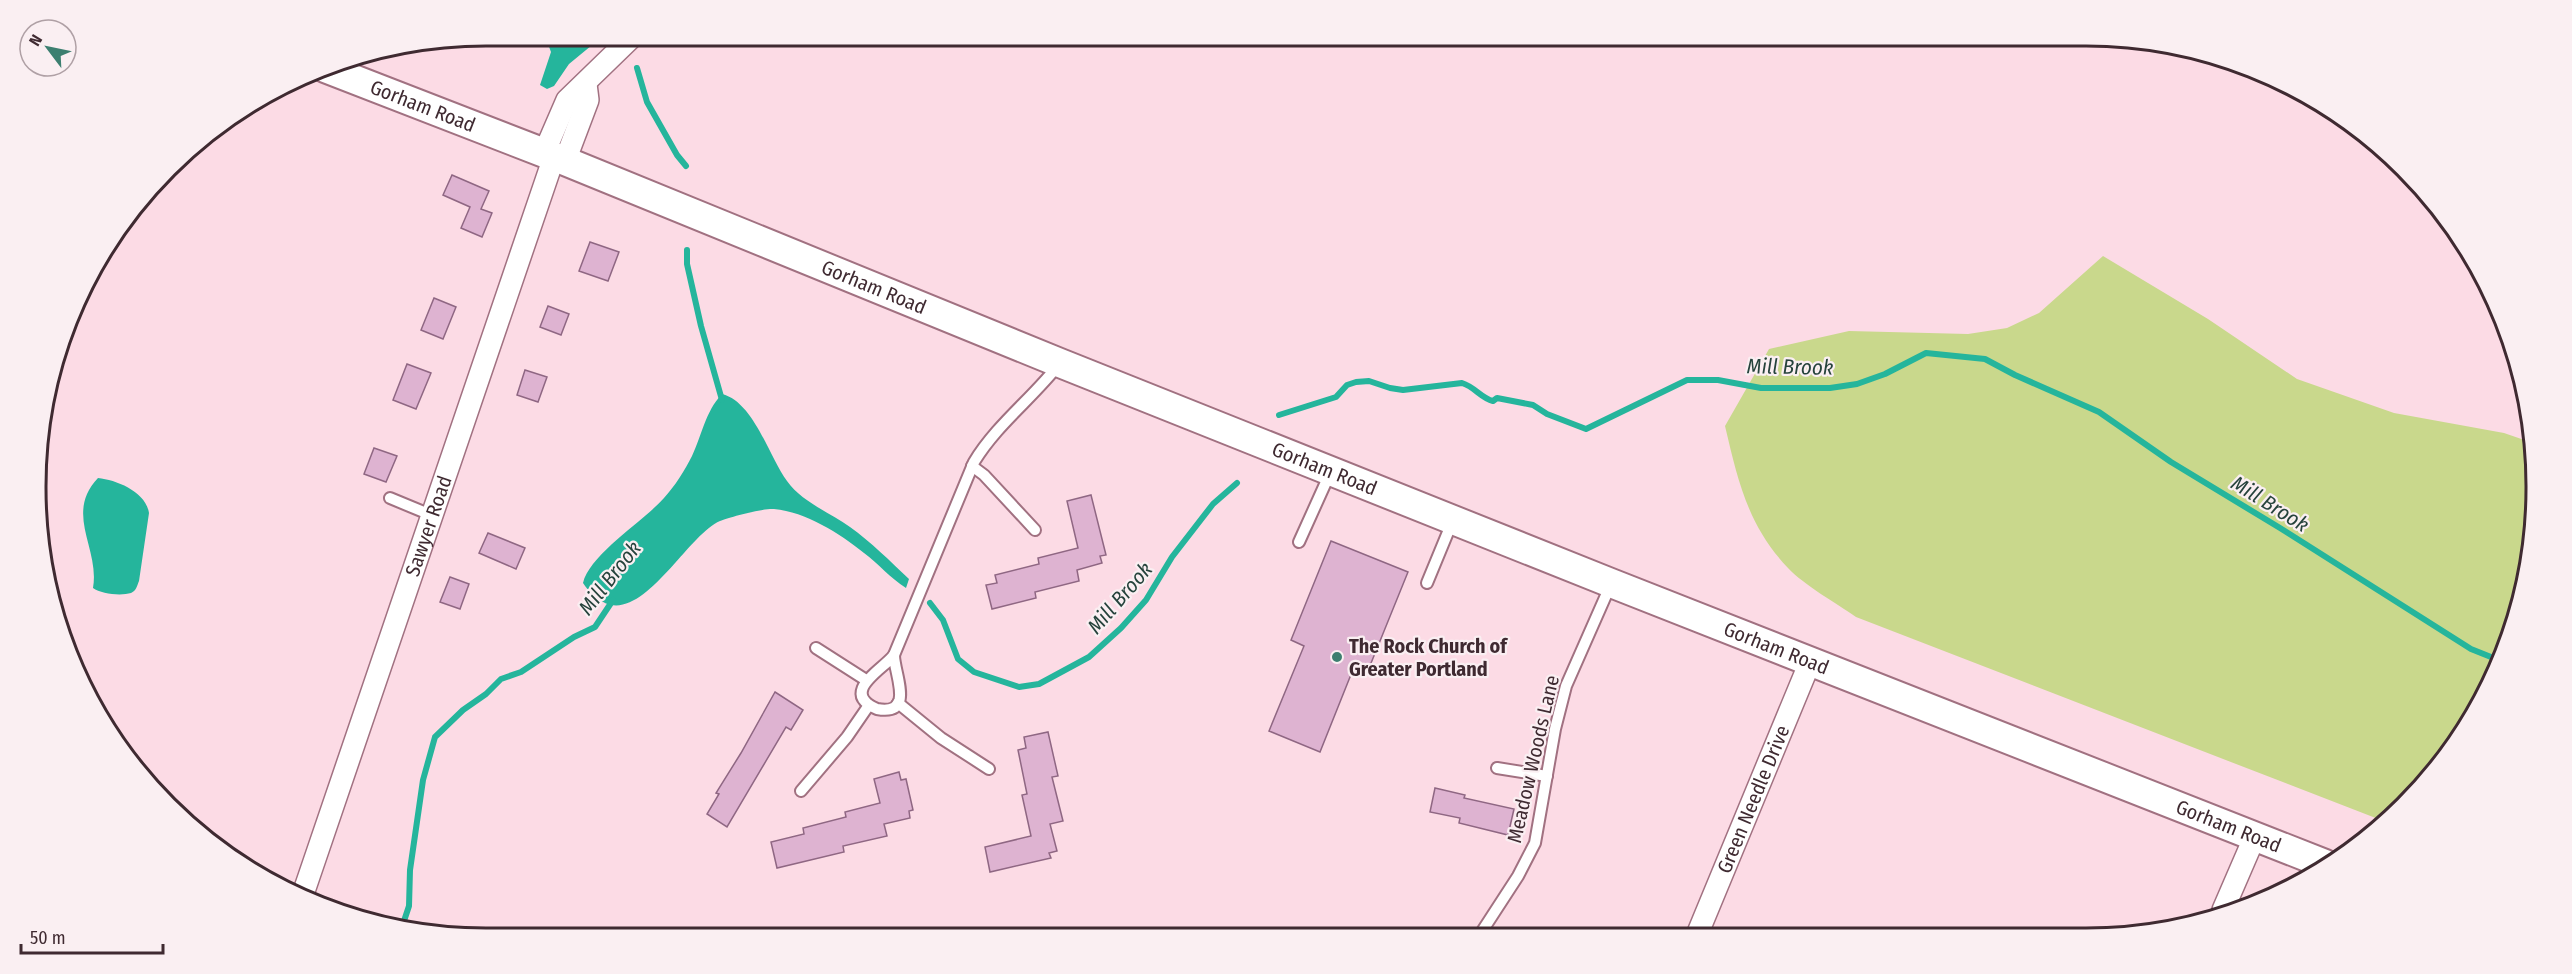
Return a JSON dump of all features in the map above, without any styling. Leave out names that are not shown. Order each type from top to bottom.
[{"type":"main road","name":"Gorham Road","points":[[337,73],[555,157],[1611,584],[2317,861]]},
{"type":"street","name":"Sawyer Road","points":[[305,888],[555,157],[588,100],[586,84],[622,46]]},
{"type":"street","name":"Green Needle Drive","points":[[1700,928],[1810,662]]},
{"type":"street","points":[[2225,904],[2255,836]]},
{"type":"lane","points":[[894,655],[895,669],[902,690],[898,703],[882,710],[869,705],[863,693],[866,680],[888,663],[894,655],[972,466],[983,446],[1045,382],[1060,363]]},
{"type":"lane","points":[[972,466],[1035,530]]},
{"type":"lane","points":[[1299,542],[1331,471]]},
{"type":"lane","points":[[390,498],[431,515]]},
{"type":"lane","points":[[1427,583],[1453,519]]},
{"type":"lane","name":"Meadow Woods Lane","points":[[1484,928],[1528,859],[1534,843],[1555,729],[1566,687],[1611,584]]},
{"type":"lane","points":[[816,648],[866,680]]},
{"type":"lane","points":[[898,703],[941,738],[989,769]]},
{"type":"lane","points":[[801,790],[847,737],[869,705]]},
{"type":"lane","points":[[1497,768],[1546,776]]},
{"type":"shaded area","points":[[2103,256],[2208,319],[2297,379],[2394,413],[2504,433],[2523,440],[2526,487],[2522,544],[2510,601],[2492,656],[2451,732],[2416,777],[2375,818],[1856,617],[1811,587],[1788,568],[1763,536],[1746,502],[1725,426],[1769,349],[1849,331],[1968,334],[2007,328],[2039,313]]},
{"type":"water","points":[[549,46],[591,46],[569,64],[554,86],[547,89],[540,85],[551,52]]},
{"type":"water","points":[[722,394],[733,399],[752,419],[780,471],[793,488],[808,501],[850,527],[873,545],[909,579],[906,588],[854,545],[833,531],[798,514],[769,509],[720,521],[706,530],[644,594],[627,603],[611,605],[588,590],[583,583],[596,561],[606,549],[655,507],[676,483],[692,456],[712,408]]},
{"type":"water","points":[[98,478],[114,481],[130,488],[147,506],[149,513],[139,581],[131,593],[111,594],[93,588],[92,559],[83,518],[88,491]]},
{"type":"building","points":[[452,175],[489,191],[481,209],[492,213],[482,237],[461,228],[470,207],[443,195]]},
{"type":"building","points":[[590,242],[619,252],[608,281],[579,271]]},
{"type":"building","points":[[434,298],[456,307],[443,339],[421,330]]},
{"type":"building","points":[[548,306],[569,314],[561,335],[540,327]]},
{"type":"building","points":[[407,364],[431,373],[416,409],[393,400]]},
{"type":"building","points":[[525,370],[547,377],[538,402],[517,395]]},
{"type":"building","points":[[374,448],[397,456],[386,482],[364,474]]},
{"type":"building","points":[[1091,495],[1106,555],[1100,556],[1102,563],[1077,570],[1079,581],[1035,592],[1036,598],[992,609],[986,585],[997,583],[995,575],[1039,564],[1038,558],[1078,548],[1067,501]]},
{"type":"building","points":[[488,533],[525,548],[516,569],[479,553]]},
{"type":"building","name":"The Rock Church of Greater Portland","points":[[1331,541],[1408,572],[1367,673],[1354,667],[1320,752],[1269,731],[1304,646],[1291,640]]},
{"type":"building","points":[[450,577],[469,584],[460,609],[440,602]]},
{"type":"building","points":[[775,692],[803,710],[791,730],[786,727],[727,827],[707,814],[719,794],[716,793]]},
{"type":"building","points":[[1048,732],[1058,776],[1052,777],[1063,821],[1050,824],[1057,851],[1049,853],[1051,858],[990,872],[985,847],[1031,836],[1022,795],[1027,794],[1018,750],[1026,748],[1024,737]]},
{"type":"building","points":[[899,772],[901,780],[906,779],[913,810],[909,811],[910,818],[884,824],[887,836],[843,846],[844,852],[777,868],[771,842],[804,834],[803,828],[846,817],[845,812],[880,803],[874,779]]},
{"type":"building","points":[[1435,788],[1465,795],[1464,798],[1514,809],[1508,835],[1459,823],[1460,818],[1430,812]]},
{"type":"waterway","points":[[637,68],[647,102],[677,155],[686,166]]},
{"type":"waterway","points":[[687,250],[687,264],[701,326],[722,400]]},
{"type":"waterway","name":"Mill Brook","points":[[1279,415],[1336,397],[1347,385],[1356,382],[1369,381],[1403,390],[1462,383],[1489,400],[1493,401],[1497,398],[1533,405],[1547,414],[1586,429],[1687,380],[1718,380],[1761,388],[1830,388],[1857,384],[1885,374],[1926,353],[1985,359],[2015,375],[2099,412],[2171,462],[2471,649],[2491,657]]},
{"type":"waterway","name":"Mill Brook","points":[[930,603],[943,620],[958,659],[974,672],[1019,687],[1039,684],[1089,657],[1121,628],[1146,600],[1172,557],[1213,504],[1237,483]]},
{"type":"waterway","name":"Mill Brook","points":[[404,920],[409,906],[410,870],[423,780],[435,737],[501,679],[521,672],[574,637],[595,627],[613,600]]},
{"type":"place","name":"The Rock Church of Greater Portland","points":[[1337,657]]}]
